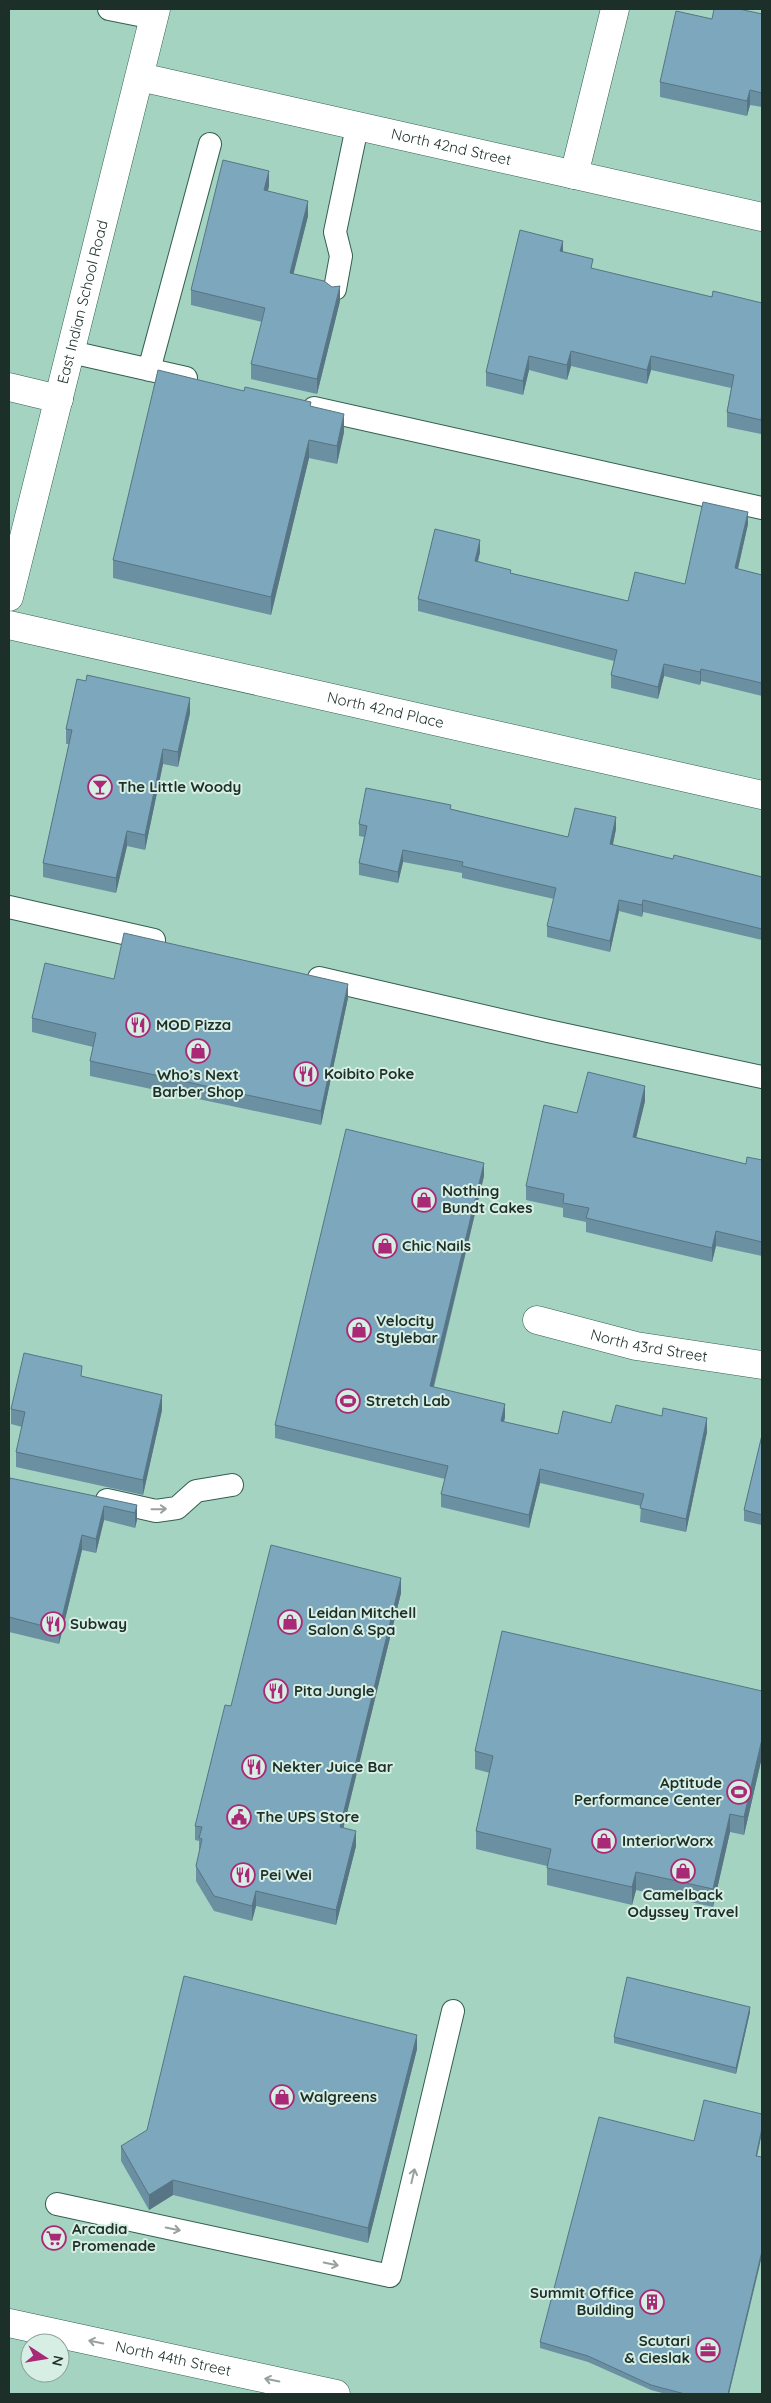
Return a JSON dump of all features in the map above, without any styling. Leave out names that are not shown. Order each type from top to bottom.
[{"type":"street","points":[[574,176],[615,9]]},
{"type":"street","name":"East Indian School Road","points":[[9,597],[155,14]]},
{"type":"street","name":"North 42nd Street","points":[[140,77],[762,217]]},
{"type":"street","points":[[9,387],[59,399]]},
{"type":"street","name":"North 42nd Place","points":[[9,625],[762,795]]},
{"type":"street","name":"North 43rd Street","points":[[537,1320],[636,1346],[762,1365]]},
{"type":"street","name":"North 44th Street","points":[[9,2324],[336,2394]]},
{"type":"lane","points":[[109,9],[155,14]]},
{"type":"lane","points":[[336,289],[341,256],[335,232],[357,127]]},
{"type":"lane","points":[[149,370],[210,144]]},
{"type":"lane","points":[[71,352],[206,383]]},
{"type":"lane","points":[[292,402],[762,508]]},
{"type":"lane","points":[[9,907],[172,944]]},
{"type":"lane","points":[[297,973],[548,1031],[762,1077]]},
{"type":"lane","points":[[82,1495],[156,1511],[177,1508],[196,1491],[232,1485]]},
{"type":"lane","points":[[57,2204],[390,2276],[453,2011]]},
{"type":"building","points":[[714,9],[739,9],[762,14],[762,93],[750,90],[747,101],[660,82],[676,11],[712,19]]},
{"type":"building","points":[[223,160],[269,171],[264,190],[308,201],[290,273],[324,281],[332,287],[340,286],[317,379],[251,364],[265,308],[191,290]]},
{"type":"building","points":[[520,230],[563,241],[560,251],[593,259],[591,268],[712,297],[713,291],[762,303],[761,420],[727,412],[734,375],[651,356],[647,370],[571,351],[567,365],[529,356],[523,381],[486,372]]},
{"type":"building","points":[[158,370],[244,391],[245,387],[311,402],[310,406],[344,414],[337,446],[309,440],[271,597],[113,560]]},
{"type":"building","points":[[703,502],[748,512],[735,568],[762,575],[762,683],[701,669],[700,672],[664,664],[658,687],[611,675],[617,650],[418,599],[435,529],[480,540],[475,561],[511,570],[510,573],[628,601],[635,572],[685,584]]},
{"type":"building","name":"The Little Woody","points":[[87,675],[190,698],[178,752],[163,749],[145,835],[127,831],[116,878],[43,863],[72,730],[66,729],[77,679],[86,681]]},
{"type":"building","points":[[366,788],[451,805],[450,809],[568,837],[575,808],[616,817],[610,844],[673,859],[674,855],[762,877],[762,929],[643,900],[642,905],[619,900],[610,941],[547,926],[556,888],[462,866],[463,862],[403,850],[398,872],[359,863],[367,826],[359,824]]},
{"type":"building","points":[[124,933],[348,984],[321,1111],[90,1061],[96,1033],[32,1018],[45,963],[114,979]]},
{"type":"building","points":[[588,1072],[645,1086],[633,1137],[746,1164],[747,1157],[762,1160],[762,1242],[716,1231],[712,1248],[586,1218],[589,1208],[563,1203],[564,1194],[526,1186],[544,1105],[577,1113]]},
{"type":"building","points":[[346,1129],[484,1163],[430,1386],[505,1404],[501,1421],[558,1434],[563,1411],[611,1423],[616,1405],[662,1416],[663,1408],[707,1418],[686,1519],[640,1508],[644,1494],[540,1469],[529,1515],[441,1494],[448,1466],[275,1425]]},
{"type":"building","points":[[24,1353],[82,1366],[81,1376],[162,1395],[143,1480],[16,1452],[25,1412],[11,1409]]},
{"type":"building","points":[[762,1435],[762,1515],[744,1510]]},
{"type":"building","points":[[10,1478],[137,1505],[135,1513],[104,1506],[96,1539],[82,1535],[59,1630],[9,1617]]},
{"type":"building","points":[[271,1545],[401,1578],[340,1827],[356,1831],[336,1910],[256,1891],[252,1906],[214,1896],[196,1866],[202,1839],[199,1838],[202,1827],[195,1826],[225,1705],[231,1706]]},
{"type":"building","points":[[502,1631],[762,1691],[762,1739],[744,1817],[730,1814],[713,1889],[636,1872],[632,1887],[547,1868],[551,1849],[476,1831],[493,1756],[475,1751]]},
{"type":"building","name":"Walgreens","points":[[184,1976],[417,2035],[368,2228],[173,2180],[149,2195],[121,2146],[147,2130]]},
{"type":"building","points":[[627,1977],[750,2007],[736,2068],[614,2037]]},
{"type":"building","name":"Summit Office Building","points":[[704,2100],[762,2114],[762,2128],[756,2156],[762,2157],[762,2251],[728,2394],[685,2394],[651,2385],[588,2356],[540,2342],[599,2117],[694,2141]]},
{"type":"place","name":"The Little Woody","points":[[100,787]]},
{"type":"place","name":"MOD Pizza","points":[[138,1025]]},
{"type":"place","name":"Who’s Next Barber Shop","points":[[198,1051]]},
{"type":"place","name":"Koibito Poke","points":[[306,1074]]},
{"type":"place","name":"Nothing Bundt Cakes","points":[[424,1200]]},
{"type":"place","name":"Chic Nails","points":[[385,1246]]},
{"type":"place","name":"Velocity Stylebar","points":[[359,1330]]},
{"type":"place","name":"Stretch Lab","points":[[348,1401]]},
{"type":"place","name":"Leidan Mitchell Salon & Spa","points":[[290,1622]]},
{"type":"place","name":"Subway","points":[[53,1624]]},
{"type":"place","name":"Pita Jungle","points":[[276,1691]]},
{"type":"place","name":"Nekter Juice Bar","points":[[254,1767]]},
{"type":"place","name":"Aptitude Performance Center","points":[[739,1792]]},
{"type":"place","name":"The UPS Store","points":[[239,1817]]},
{"type":"place","name":"InteriorWorx","points":[[604,1841]]},
{"type":"place","name":"Camelback Odyssey Travel","points":[[683,1871]]},
{"type":"place","name":"Pei Wei","points":[[243,1875]]},
{"type":"place","name":"Walgreens","points":[[282,2097]]},
{"type":"place","name":"Arcadia Promenade","points":[[54,2238]]},
{"type":"place","name":"Summit Office Building","points":[[652,2302]]},
{"type":"place","name":"Scutari & Cieslak","points":[[708,2350]]}]
